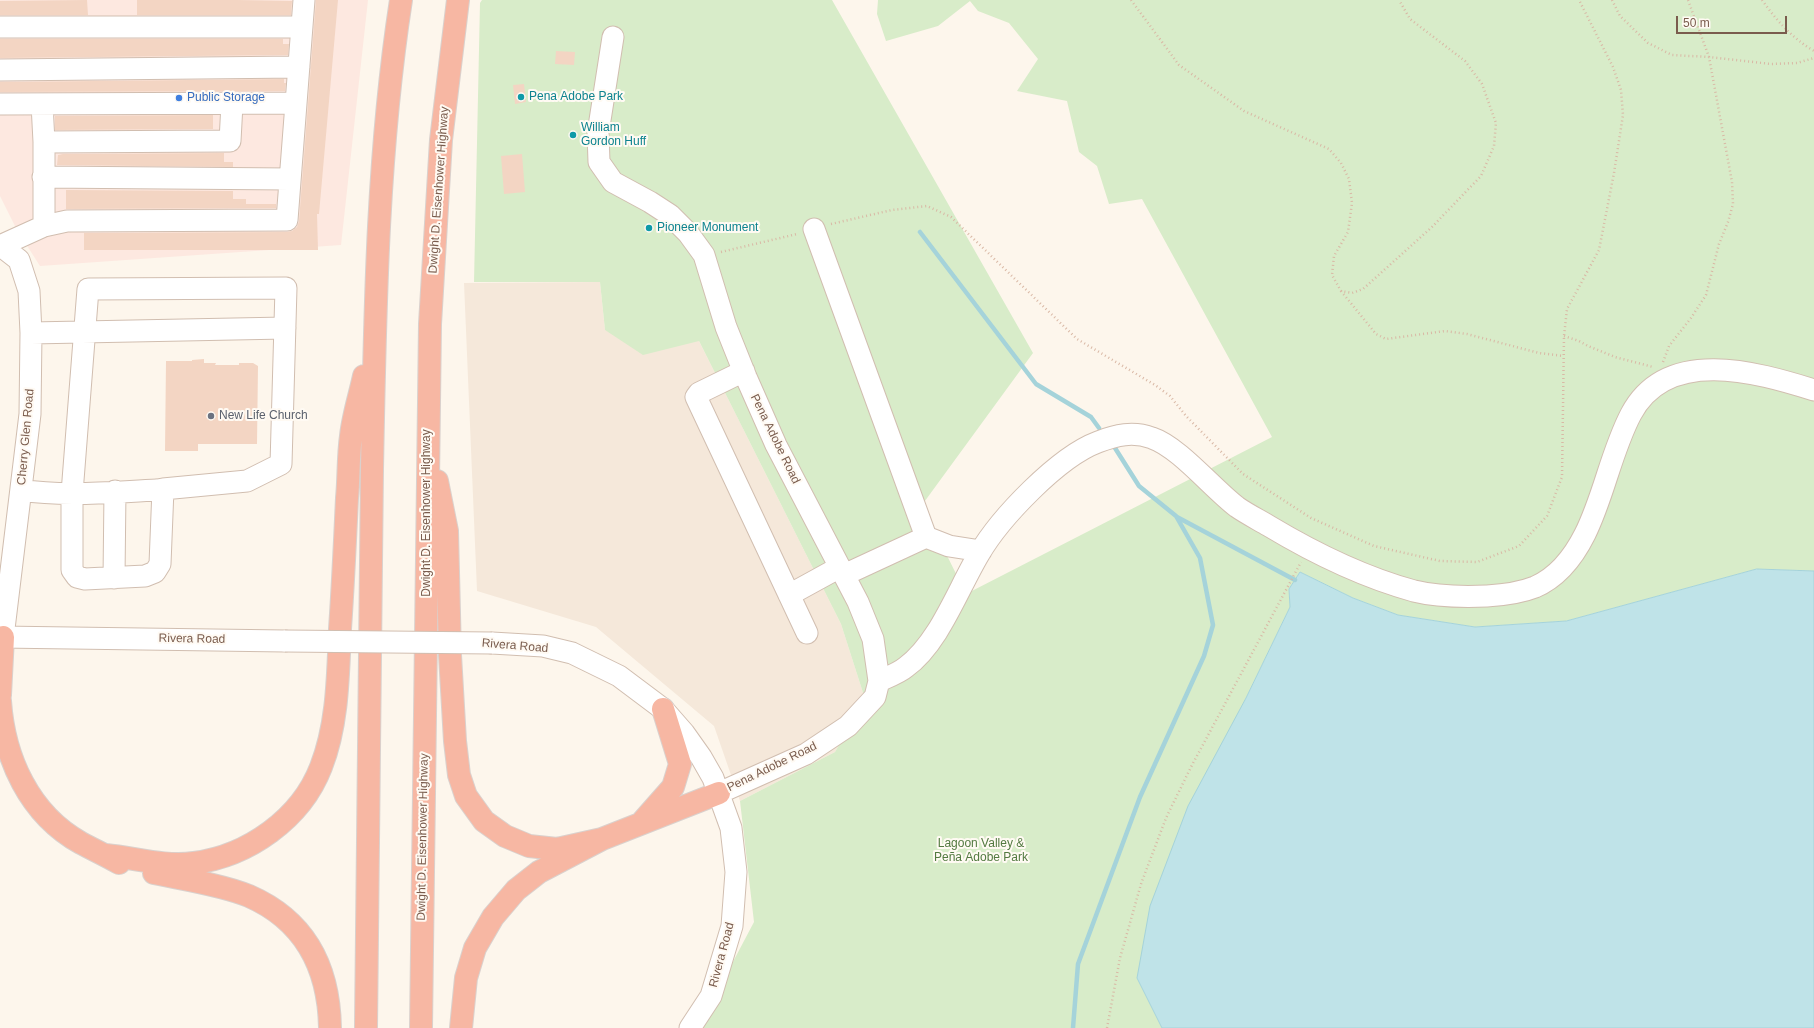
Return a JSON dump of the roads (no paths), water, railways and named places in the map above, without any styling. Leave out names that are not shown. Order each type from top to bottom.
[{"type":"highway","points":[[366,1028],[374,330],[382,176],[388,104],[401,0]]},
{"type":"highway","name":"Dwight D. Eisenhower Highway","points":[[421,1028],[430,324],[436,201],[446,95],[458,0]]},
{"type":"highway","points":[[106,855],[170,865],[194,863],[217,858],[238,851],[259,840],[276,828],[294,810],[310,789],[320,770],[328,749],[338,680],[351,435],[374,330]]},
{"type":"highway","points":[[428,438],[447,530],[450,655],[455,741],[459,775],[466,796],[484,821],[505,836],[529,846],[557,849],[602,839]]},
{"type":"highway","points":[[0,695],[1,637]]},
{"type":"highway","points":[[0,701],[2,723],[13,764],[32,798],[62,830],[80,843],[106,855],[122,865],[226,889],[248,896],[270,908],[289,922],[307,944],[319,964],[327,992],[330,1028]]},
{"type":"highway","points":[[642,823],[673,787],[680,764],[663,709]]},
{"type":"highway","points":[[461,1028],[466,978],[475,948],[493,917],[516,890],[539,872],[602,839],[719,793]]},
{"type":"street","points":[[0,246],[44,226],[67,221],[287,220],[304,0]]},
{"type":"street","points":[[0,27],[302,27]]},
{"type":"street","name":"Pena Adobe Road","points":[[613,37],[598,134],[599,162],[613,182],[650,202],[670,215],[688,233],[704,255],[726,327],[776,445],[858,602],[873,639],[879,681],[875,696],[848,726],[806,754],[719,793]]},
{"type":"street","points":[[0,70],[299,67]]},
{"type":"street","points":[[0,104],[296,103]]},
{"type":"street","points":[[42,104],[44,142],[44,226]]},
{"type":"street","points":[[44,142],[230,141],[232,104]]},
{"type":"street","points":[[43,177],[290,179]]},
{"type":"street","points":[[814,229],[926,537]]},
{"type":"street","name":"Cherry Glen Road","points":[[0,246],[19,260],[29,291],[31,333],[30,414],[1,637]]},
{"type":"street","points":[[21,490],[47,494],[72,493],[163,489],[247,481],[281,464],[286,288],[88,289],[72,493],[72,570],[77,576],[85,579],[114,578],[145,576],[155,572],[160,564],[163,489]]},
{"type":"street","points":[[31,333],[285,328]]},
{"type":"street","points":[[879,681],[907,667],[933,639],[981,551],[1010,513],[1066,460],[1090,446],[1126,433],[1153,438],[1172,450],[1238,507],[1308,550],[1376,578],[1417,591],[1457,597],[1508,594],[1536,586],[1557,573],[1575,552],[1590,523],[1630,416],[1642,395],[1663,374],[1687,373],[1715,368],[1776,379],[1813,388]]},
{"type":"street","points":[[744,371],[700,393],[696,397],[807,633]]},
{"type":"street","points":[[114,578],[115,491]]},
{"type":"street","points":[[789,595],[842,571],[926,537],[949,546],[981,551]]},
{"type":"street","name":"Rivera Road","points":[[1,637],[492,643],[543,646],[572,653],[619,676],[663,709],[684,733],[701,757],[719,793],[731,828],[736,872],[732,926],[711,996],[690,1028]]},
{"type":"water","points":[[1757,569],[1814,571],[1814,1028],[1162,1028],[1137,978],[1150,906],[1188,806],[1246,698],[1290,607],[1289,589],[1300,572],[1353,598],[1398,615],[1475,627],[1566,621]]},
{"type":"waterway","points":[[920,232],[1036,384],[1091,417],[1099,428]]},
{"type":"waterway","points":[[1073,1028],[1078,964],[1140,797],[1204,656],[1213,625],[1200,558],[1176,516],[1139,486],[1115,448]]},
{"type":"waterway","points":[[1177,517],[1295,580]]},
{"type":"place","name":"Pena Adobe Park","points":[[521,97]]},
{"type":"place","name":"Public Storage","points":[[179,98]]},
{"type":"place","name":"William Gordon Huff","points":[[573,135]]},
{"type":"place","name":"Pioneer Monument","points":[[649,228]]},
{"type":"place","name":"New Life Church","points":[[211,416]]},
{"type":"park label","name":"Lagoon Valley & Peña Adobe Park","points":[[981,851]]}]
